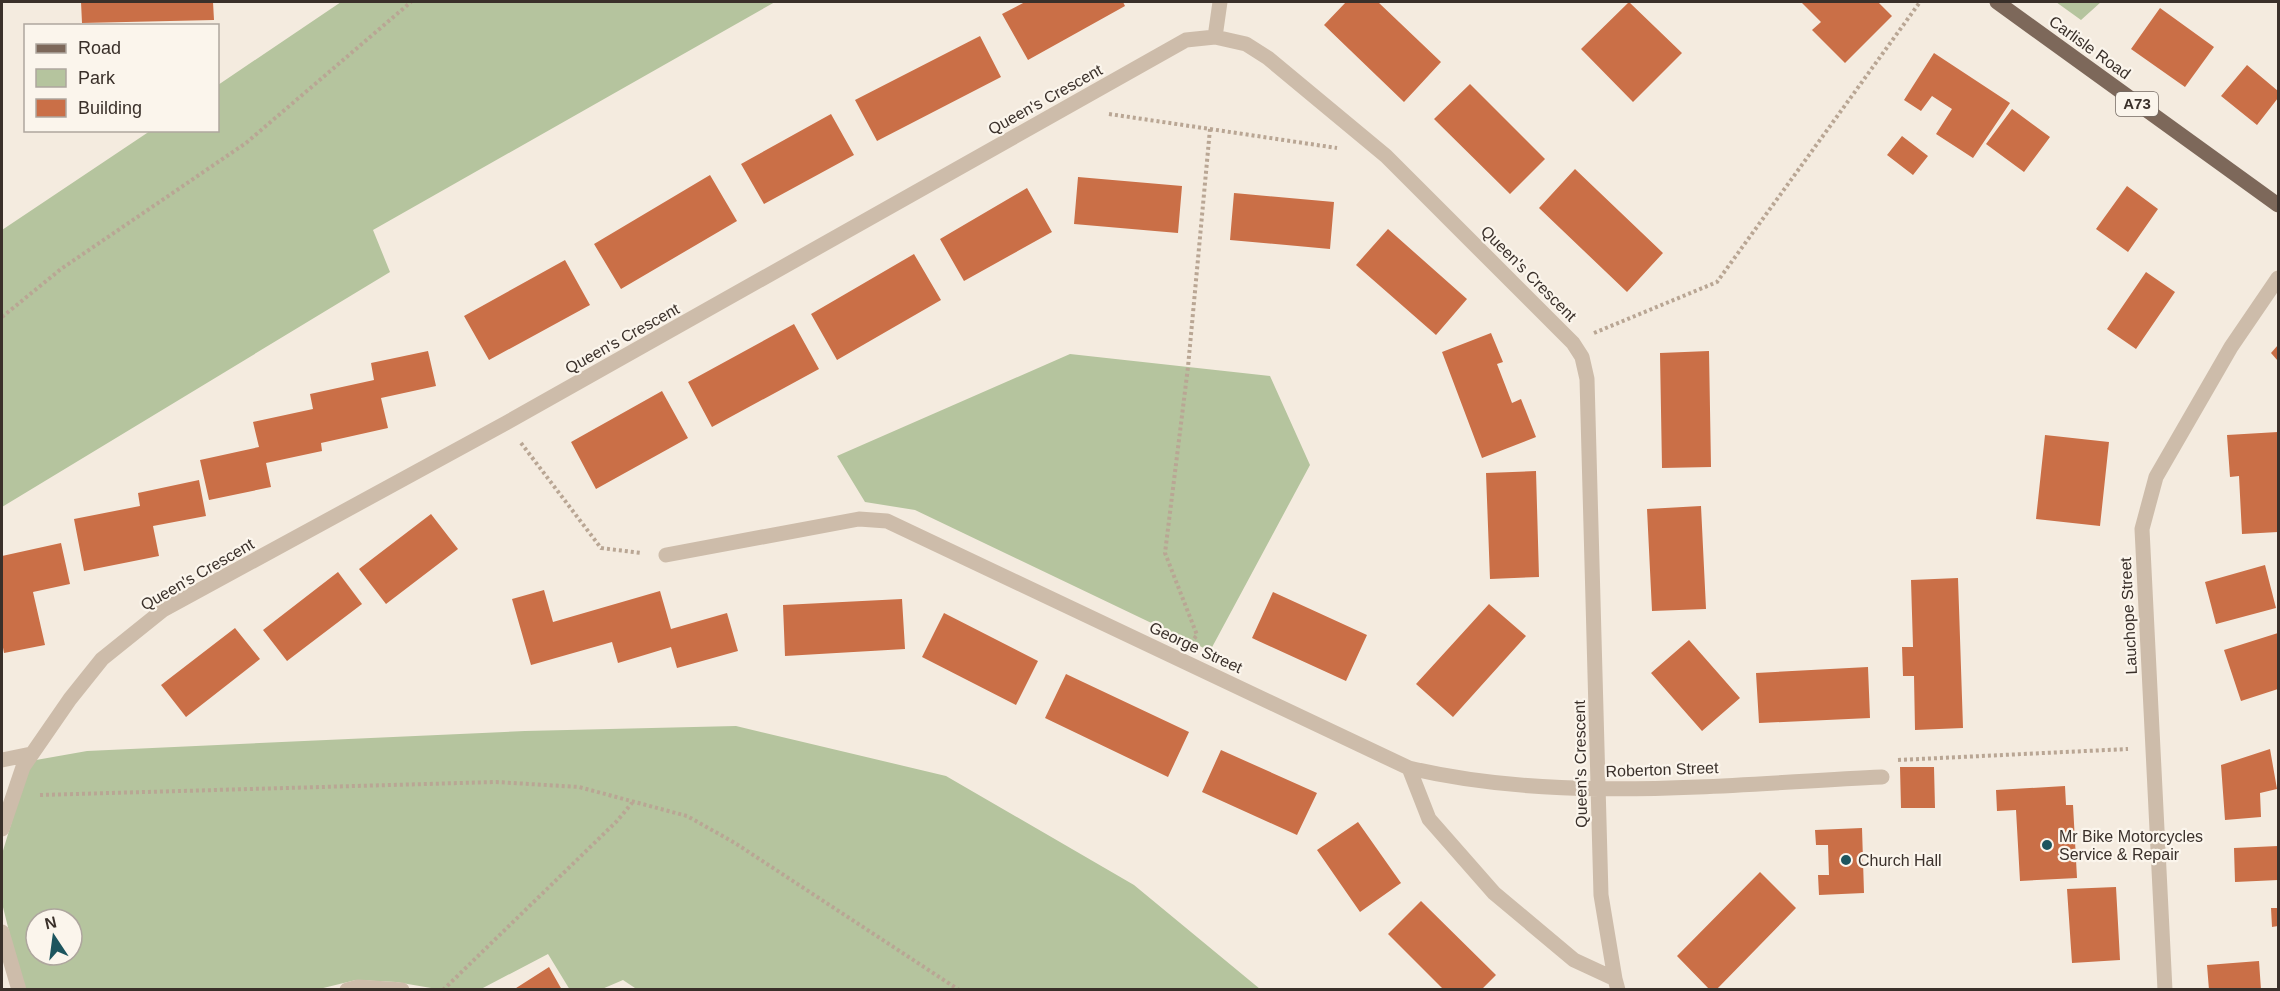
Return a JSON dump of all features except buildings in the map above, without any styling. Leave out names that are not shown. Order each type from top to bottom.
[{"type":"main road","name":"Carlisle Road","points":[[1997,2],[2278,205]]},
{"type":"street","points":[[1215,37],[1220,2]]},
{"type":"street","name":"Queen's Crescent","points":[[2,829],[23,767],[31,754],[102,659],[163,610],[506,423],[1186,40],[1215,37],[1246,44],[1268,58],[1386,156],[1573,343],[1582,357],[1587,379],[1601,896],[1617,984]]},
{"type":"street","name":"Lauchope Street","points":[[2165,990],[2142,529],[2156,477],[2231,347],[2278,278]]},
{"type":"street","name":"George Street","points":[[666,555],[859,519],[887,521],[1409,768]]},
{"type":"street","points":[[2,760],[31,754]]},
{"type":"street","points":[[1409,768],[1429,819],[1494,893],[1574,960],[1617,984]]},
{"type":"street","name":"Roberton Street","points":[[1409,768],[1460,780],[1599,789],[1882,777]]},
{"type":"street","points":[[2,932],[20,990]]},
{"type":"street","points":[[347,990],[358,987],[402,990]]},
{"type":"path","points":[[2,317],[61,269],[246,143],[411,2]]},
{"type":"path","points":[[1573,343],[1716,282],[1920,2]]},
{"type":"path","points":[[1068,108],[1339,149]]},
{"type":"path","points":[[1177,658],[1197,635],[1165,553],[1188,367],[1210,129]]},
{"type":"path","points":[[506,423],[601,548],[666,555]]},
{"type":"path","points":[[1882,777],[1885,760],[2153,748]]},
{"type":"path","points":[[12,796],[496,782],[579,786],[632,803],[687,816],[735,843],[959,990]]},
{"type":"path","points":[[443,990],[617,821],[632,803]]},
{"type":"green space","points":[[341,2],[775,2],[373,230],[390,272],[2,507],[2,230],[149,132],[219,132],[219,84]]},
{"type":"green space","points":[[2056,2],[2101,2],[2081,20]]},
{"type":"green space","points":[[1070,354],[1270,376],[1310,465],[1210,651],[915,510],[865,502],[837,456]]},
{"type":"green space","points":[[736,726],[946,776],[1134,885],[1260,989],[638,990],[623,980],[602,989],[570,990],[548,954],[481,989],[437,989],[396,982],[356,980],[315,990],[25,989],[2,903],[2,854],[27,771],[36,760],[87,751],[525,731]]},
{"type":"place","name":"Mr Bike Motorcycles Service & Repair","points":[[2047,845]]},
{"type":"place","name":"Church Hall","points":[[1846,860]]}]
